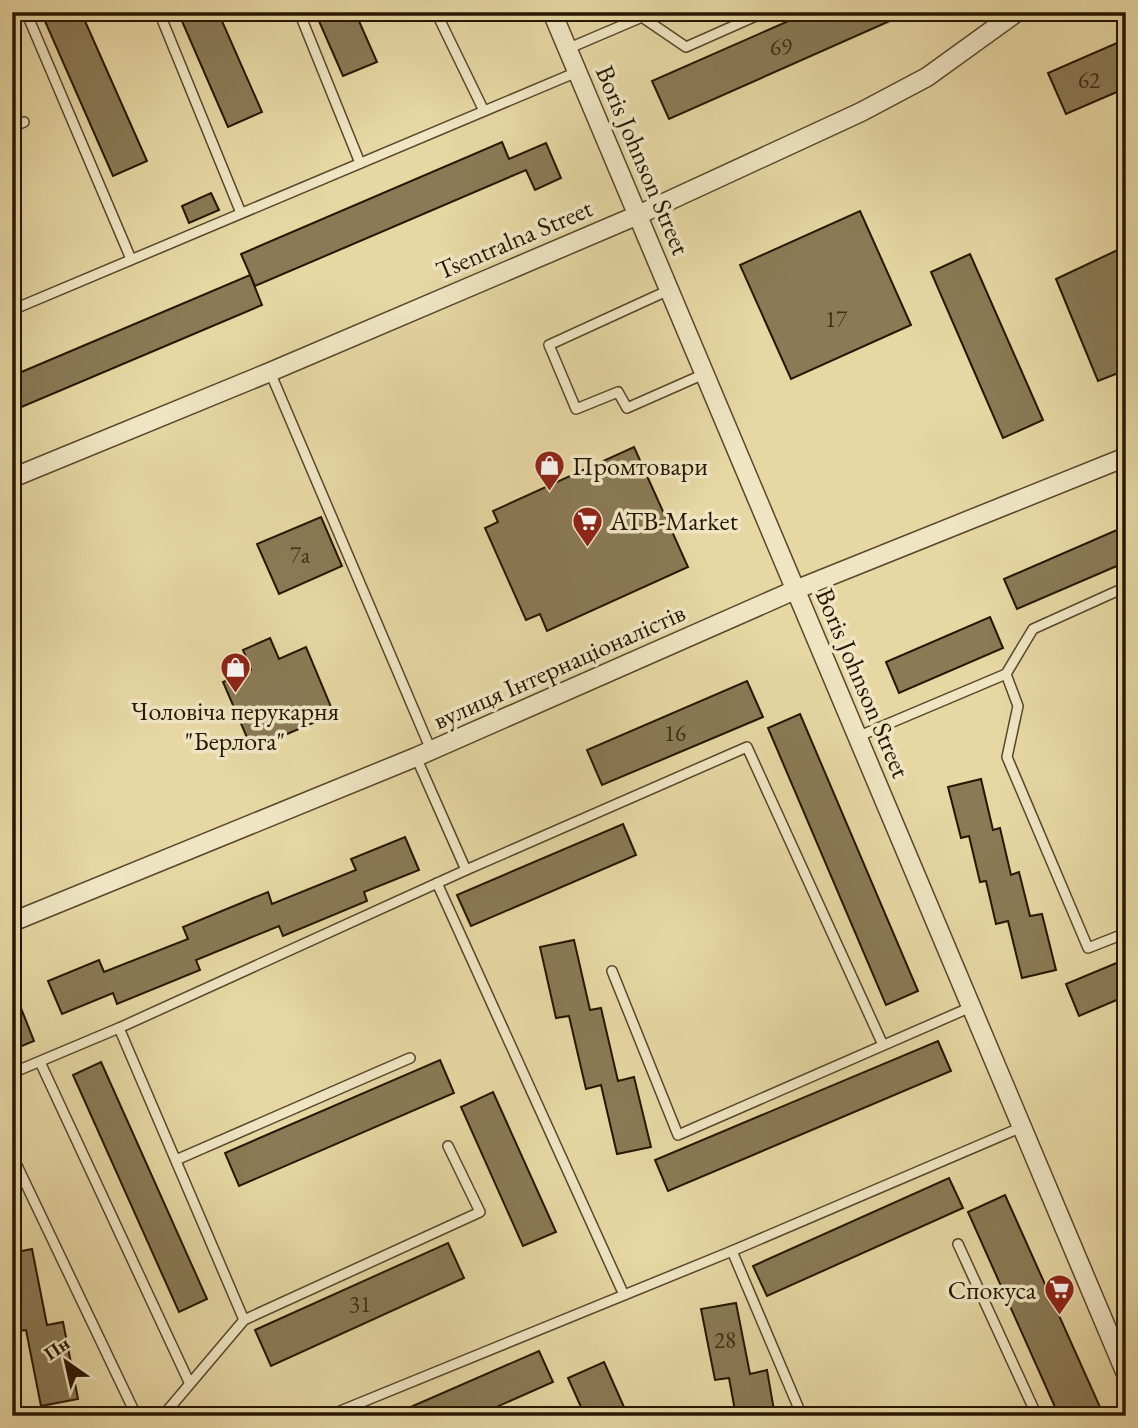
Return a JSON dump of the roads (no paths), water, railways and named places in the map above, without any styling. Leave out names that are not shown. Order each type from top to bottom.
[{"type":"street","name":"Boris Johnson Street","points":[[552,12],[1126,1374]]},
{"type":"street","name":"Tsentralna Street","points":[[12,478],[270,372],[638,215],[861,112],[927,77],[1017,12]]},
{"type":"street","name":"вулиця Інтернаціоналістів","points":[[12,922],[424,754],[795,590],[1126,457]]},
{"type":"lane","points":[[26,12],[131,259]]},
{"type":"lane","points":[[159,12],[241,213]]},
{"type":"lane","points":[[299,12],[360,163]]},
{"type":"lane","points":[[436,12],[484,111]]},
{"type":"lane","points":[[567,49],[653,12]]},
{"type":"lane","points":[[642,17],[685,47],[765,12]]},
{"type":"lane","points":[[12,310],[577,72]]},
{"type":"lane","points":[[12,127],[24,122]]},
{"type":"lane","points":[[669,290],[549,345],[576,409],[618,391],[627,408],[704,374]]},
{"type":"lane","points":[[270,372],[424,754],[466,870]]},
{"type":"lane","points":[[857,737],[1006,674],[1033,629],[1126,587]]},
{"type":"lane","points":[[1006,674],[1018,706],[1007,757],[1088,948],[1126,933]]},
{"type":"lane","points":[[12,1073],[119,1028],[466,870],[747,747],[883,1045]]},
{"type":"lane","points":[[437,883],[624,1295]]},
{"type":"lane","points":[[612,971],[678,1135],[971,1007]]},
{"type":"lane","points":[[119,1028],[244,1320]]},
{"type":"lane","points":[[176,1160],[410,1058]]},
{"type":"lane","points":[[40,1062],[189,1382]]},
{"type":"lane","points":[[328,1416],[732,1251],[1022,1127]]},
{"type":"lane","points":[[12,1155],[135,1415],[151,1416],[167,1411],[244,1320],[480,1212],[448,1146]]},
{"type":"lane","points":[[958,1244],[1037,1416]]},
{"type":"lane","points":[[732,1251],[802,1416]]},
{"type":"lane","points":[[167,1411],[176,1416]]},
{"type":"place","name":"Промтовари","points":[[549,493]]},
{"type":"place","name":"ATB-Market","points":[[587,548]]},
{"type":"place","name":"Чоловіча перукарня \"Берлога\"","points":[[235,695]]},
{"type":"place","name":"Спокуса","points":[[1059,1317]]}]
